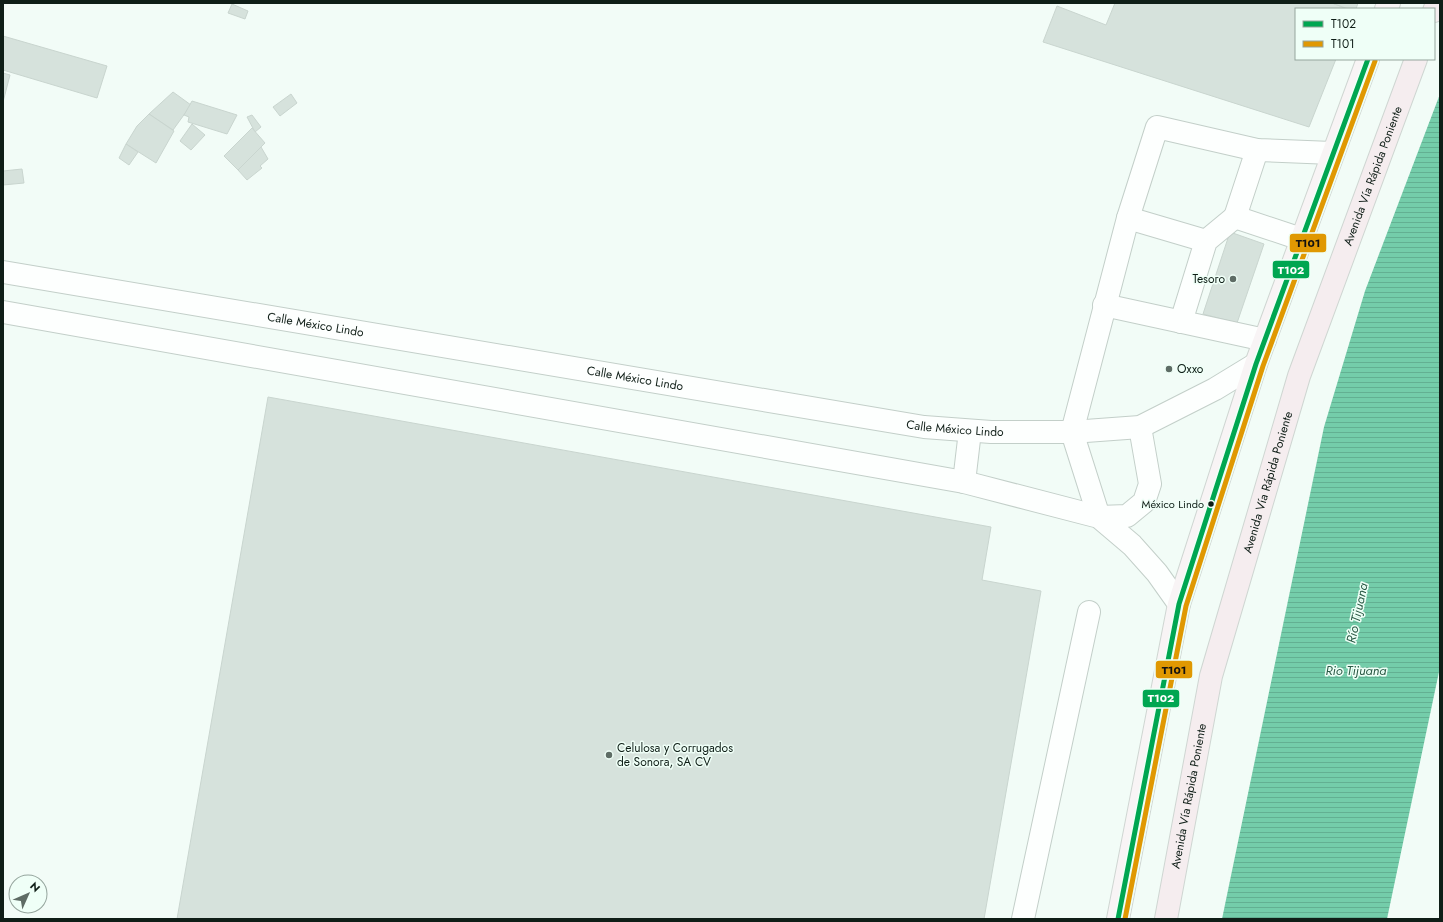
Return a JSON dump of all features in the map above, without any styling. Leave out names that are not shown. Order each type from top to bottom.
[{"type":"highway","name":"Avenida Vía Rápida Poniente","points":[[1166,919],[1212,676],[1298,376],[1416,60]]},
{"type":"main road","points":[[1118,919],[1179,604],[1256,364],[1332,153],[1368,60]]},
{"type":"lane","points":[[1179,604],[1157,573],[1132,545],[1099,517],[1072,432],[1128,218],[1157,127],[1257,150],[1332,153]]},
{"type":"lane","points":[[1181,322],[1206,241],[1235,217],[1257,150]]},
{"type":"lane","points":[[1235,217],[1301,239]]},
{"type":"lane","points":[[1128,218],[1206,241]]},
{"type":"lane","name":"Calle México Lindo","points":[[3,272],[924,427],[970,430],[1072,432],[1140,426],[1215,389],[1256,364]]},
{"type":"lane","points":[[1104,305],[1265,340]]},
{"type":"lane","points":[[3,312],[964,482],[1099,517],[1127,516],[1144,502],[1150,484],[1140,426]]},
{"type":"lane","points":[[964,482],[970,430]]},
{"type":"lane","points":[[1023,919],[1089,612]]},
{"type":"water","name":"Rio Tijuana","points":[[1440,94],[1440,667],[1387,919],[1222,919],[1324,427],[1365,291]]},
{"type":"building","points":[[1115,3],[1332,3],[1345,8],[1295,8],[1295,60],[1336,60],[1309,127],[1043,42],[1057,6],[1106,25]]},
{"type":"building","points":[[1332,3],[1358,3],[1356,8],[1345,8]]},
{"type":"building","points":[[232,4],[248,11],[245,19],[228,13]]},
{"type":"building","points":[[3,36],[107,66],[97,98],[3,70]]},
{"type":"building","points":[[3,73],[10,75],[3,102]]},
{"type":"building","points":[[173,92],[191,105],[173,130],[149,114]]},
{"type":"building","points":[[291,94],[297,103],[280,116],[273,107]]},
{"type":"building","points":[[192,101],[237,115],[227,134],[188,122],[189,117],[184,115]]},
{"type":"building","points":[[149,114],[174,131],[156,163],[126,144],[137,126]]},
{"type":"building","points":[[252,115],[261,127],[255,132],[247,117]]},
{"type":"building","points":[[192,124],[205,135],[191,150],[180,141]]},
{"type":"building","points":[[252,128],[265,143],[238,170],[224,156]]},
{"type":"building","points":[[126,144],[138,152],[129,165],[119,158]]},
{"type":"building","points":[[261,147],[268,159],[260,166],[262,168],[247,180],[238,170]]},
{"type":"building","points":[[22,169],[24,183],[3,185],[3,171]]},
{"type":"building","name":"Tesoro","points":[[1230,232],[1264,244],[1237,323],[1203,314]]},
{"type":"building","name":"Celulosa y Corrugados de Sonora, SA CV","points":[[268,397],[991,527],[982,580],[1041,591],[984,919],[177,919]]},
{"type":"transit line","name":"T102","points":[[1118,919],[1179,604],[1256,364],[1368,60]]},
{"type":"transit line","name":"T101","points":[[1125,919],[1186,606],[1263,366],[1375,61]]},
{"type":"place","name":"Tesoro","points":[[1233,279]]},
{"type":"place","name":"Oxxo","points":[[1169,369]]},
{"type":"place","name":"México Lindo","points":[[1211,504]]},
{"type":"place","name":"Celulosa y Corrugados de Sonora, SA CV","points":[[609,755]]},
{"type":"water label","name":"Río Tijuana","points":[[1357,613]]}]
